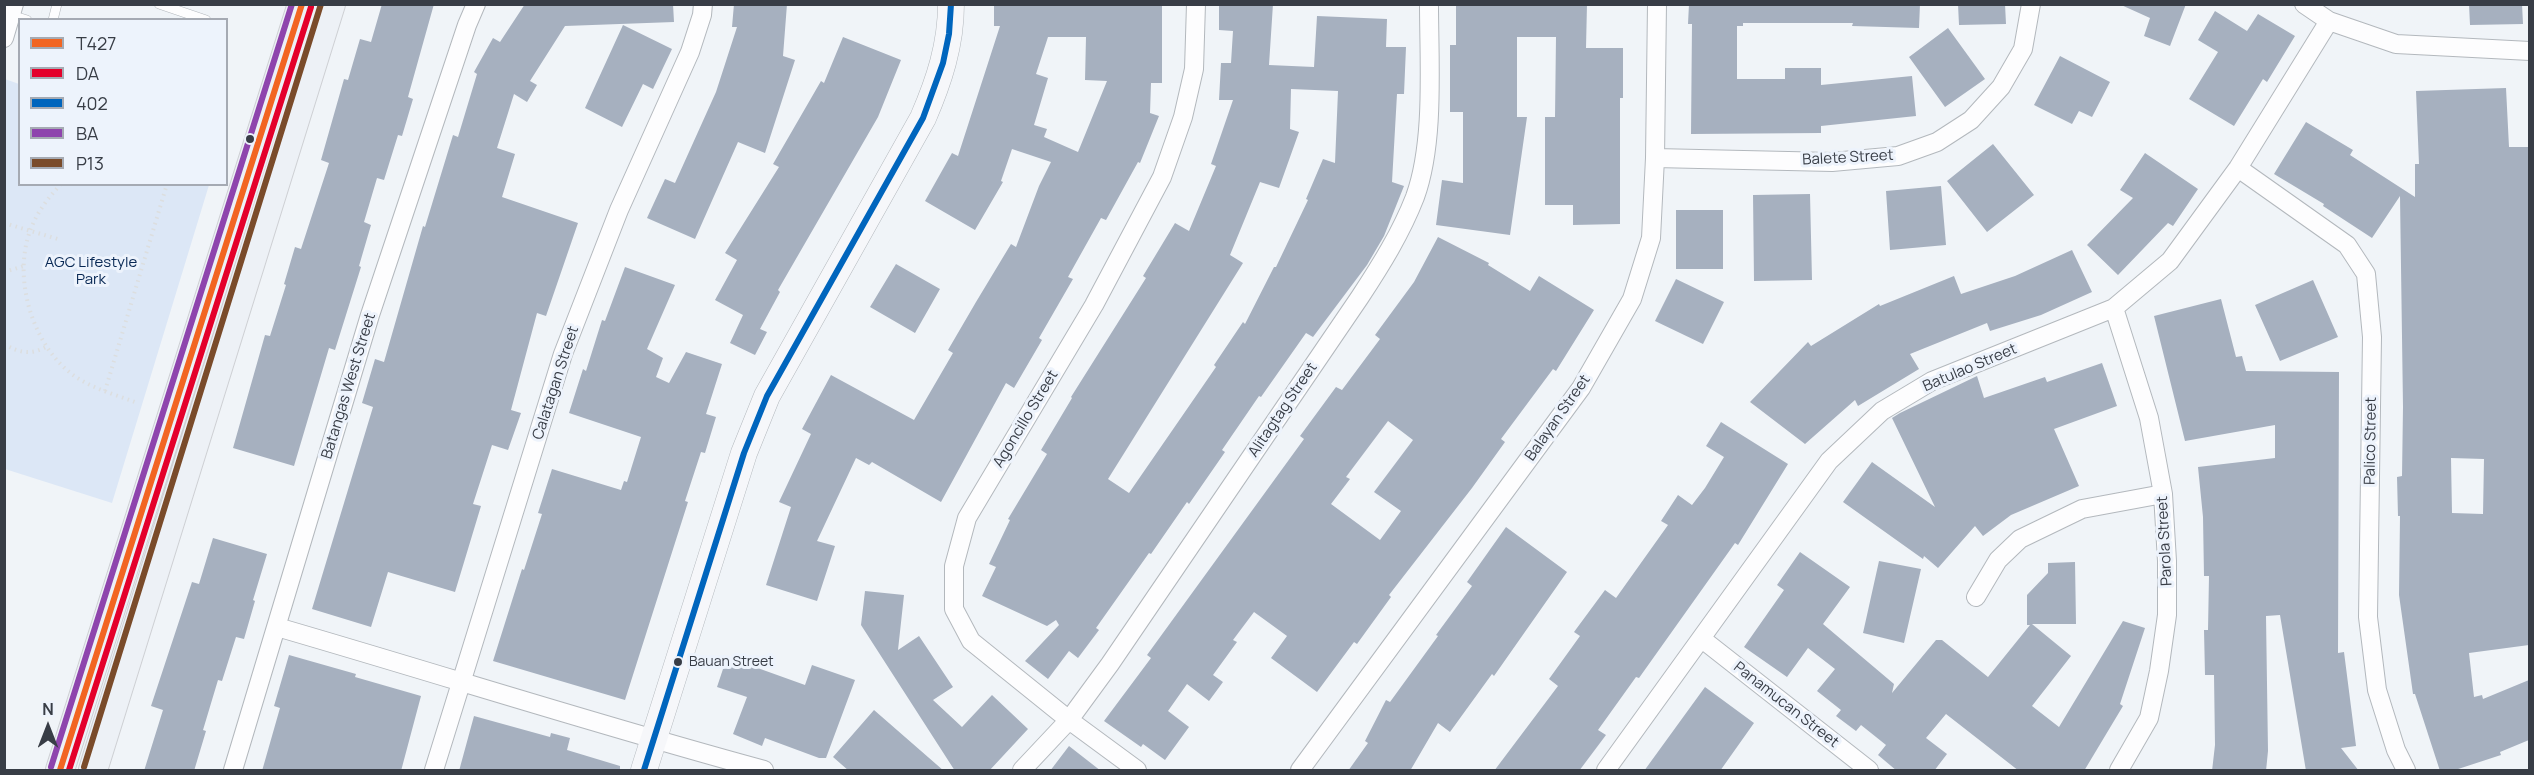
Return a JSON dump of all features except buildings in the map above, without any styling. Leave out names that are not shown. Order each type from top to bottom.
[{"type":"main road","points":[[60,771],[302,4]]},
{"type":"main road","points":[[93,771],[331,4]]},
{"type":"street","name":"Batangas West Street","points":[[232,771],[370,315],[476,4]]},
{"type":"street","name":"Calatagan Street","points":[[434,771],[563,354],[619,210],[690,52],[702,15],[703,4]]},
{"type":"street","points":[[644,771],[744,453],[767,396],[923,118],[940,79],[951,31],[951,4]]},
{"type":"street","name":"Agoncillo Street","points":[[1137,771],[971,641],[954,609],[954,566],[968,518],[1094,305],[1162,177],[1183,117],[1194,69],[1196,4]]},
{"type":"street","name":"Alitagtag Street","points":[[1022,771],[1069,720],[1110,664],[1398,238],[1416,195],[1426,151],[1429,4]]},
{"type":"street","name":"Balayan Street","points":[[1300,771],[1581,388],[1632,299],[1651,238],[1655,158],[1657,4]]},
{"type":"street","name":"Balete Street","points":[[1655,158],[1832,162],[1898,156],[1937,142],[1971,120],[2001,87],[2023,49],[2031,4]]},
{"type":"street","points":[[2304,4],[2329,21],[2396,44],[2529,51]]},
{"type":"street","points":[[4,38],[18,13]]},
{"type":"street","name":"Batulao Street","points":[[1606,771],[1829,461],[1882,411],[1932,381],[2114,308],[2170,261],[2238,168],[2329,21]]},
{"type":"street","name":"Palico Street","points":[[2238,168],[2347,245],[2366,274],[2372,337],[2368,617],[2377,690],[2396,750],[2406,771]]},
{"type":"street","name":"Parola Street","points":[[2114,308],[2149,418],[2163,494],[2167,561],[2167,615],[2149,718],[2119,771]]},
{"type":"street","points":[[1976,597],[1998,560],[2020,539],[2082,508],[2163,494]]},
{"type":"street","points":[[277,627],[462,681],[654,741],[764,771]]},
{"type":"street","name":"Panamucan Street","points":[[1702,639],[1869,771]]},
{"type":"lane","points":[[159,4],[200,18]]},
{"type":"path","points":[[59,186],[45,201],[31,231],[23,272],[28,309],[46,347],[75,377],[135,402]]},
{"type":"path","points":[[105,391],[166,186]]},
{"type":"path","points":[[4,223],[61,240]]},
{"type":"path","points":[[4,272],[24,266]]},
{"type":"path","points":[[4,344],[20,352],[35,352],[46,347]]},
{"type":"green space","name":"AGC Lifestyle Park","points":[[5,79],[18,84],[18,186],[209,186],[112,503],[5,469]]},
{"type":"transit line","name":"BA","points":[[51,767],[292,4]]},
{"type":"transit line","name":"T427","points":[[60,770],[302,4]]},
{"type":"transit line","name":"P13","points":[[84,767],[321,4]]},
{"type":"transit line","name":"402","points":[[644,770],[744,453],[767,396],[923,118],[943,63],[949,34],[951,4]]},
{"type":"transit line","name":"DA","points":[[69,770],[311,7]]},
{"type":"place","name":"Bauan Street","points":[[678,662]]}]
